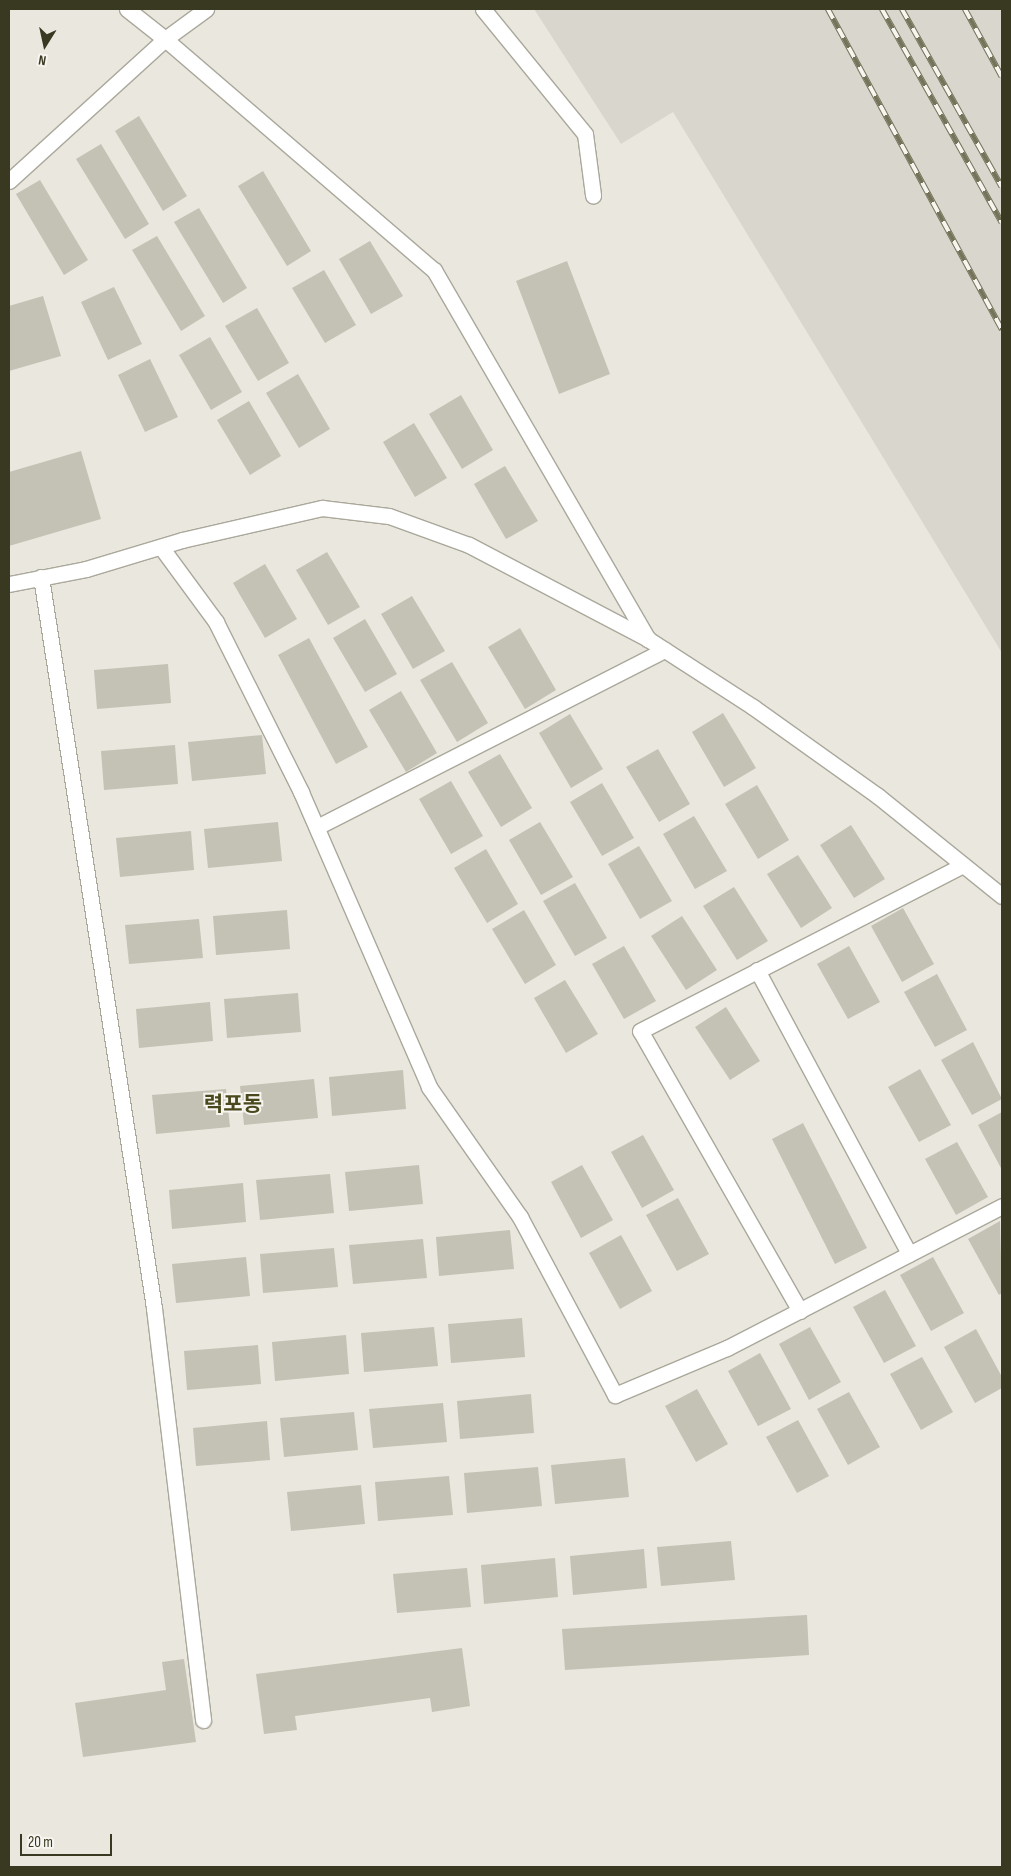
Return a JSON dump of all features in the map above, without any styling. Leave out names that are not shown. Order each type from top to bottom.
[{"type":"street","points":[[127,9],[165,39],[434,270],[648,639]]},
{"type":"street","points":[[9,180],[165,39],[206,9]]},
{"type":"street","points":[[483,9],[584,134],[593,195]]},
{"type":"street","points":[[9,584],[86,569],[160,546],[322,508],[389,516],[469,545],[648,639],[752,707],[878,796],[1002,896]]},
{"type":"street","points":[[160,546],[216,622],[317,827],[429,1087],[520,1217],[615,1395],[727,1348],[1002,1206]]},
{"type":"street","points":[[41,577],[154,1308],[203,1720]]},
{"type":"street","points":[[317,827],[665,650]]},
{"type":"street","points":[[800,1311],[640,1031],[963,865]]},
{"type":"street","points":[[757,970],[909,1254]]},
{"type":"shaded area","points":[[534,9],[1002,9],[1002,653],[673,112],[621,144]]},
{"type":"building","points":[[139,116],[187,196],[163,211],[115,131]]},
{"type":"building","points":[[101,144],[149,224],[125,239],[76,159]]},
{"type":"building","points":[[263,171],[311,251],[287,266],[238,186]]},
{"type":"building","points":[[40,180],[88,260],[64,275],[16,194]]},
{"type":"building","points":[[199,208],[247,288],[223,303],[174,222]]},
{"type":"building","points":[[157,236],[205,316],[181,331],[132,250]]},
{"type":"building","points":[[370,241],[403,296],[371,314],[339,259]]},
{"type":"building","points":[[567,261],[610,374],[559,394],[516,281]]},
{"type":"building","points":[[324,270],[356,325],[325,343],[292,288]]},
{"type":"building","points":[[114,287],[142,344],[108,360],[81,302]]},
{"type":"building","points":[[43,296],[61,356],[9,371],[9,306]]},
{"type":"building","points":[[257,308],[289,363],[258,381],[225,326]]},
{"type":"building","points":[[210,337],[242,392],[211,410],[179,355]]},
{"type":"building","points":[[150,359],[178,417],[145,432],[118,375]]},
{"type":"building","points":[[298,374],[330,429],[299,448],[266,393]]},
{"type":"building","points":[[461,395],[493,450],[462,469],[429,414]]},
{"type":"building","points":[[249,401],[281,456],[250,475],[217,420]]},
{"type":"building","points":[[414,423],[447,478],[415,497],[383,442]]},
{"type":"building","points":[[81,451],[101,519],[9,546],[9,472]]},
{"type":"building","points":[[505,466],[538,521],[506,539],[474,484]]},
{"type":"building","points":[[327,552],[360,607],[328,625],[296,570]]},
{"type":"building","points":[[265,564],[297,619],[265,638],[233,583]]},
{"type":"building","points":[[412,596],[445,651],[413,669],[381,614]]},
{"type":"building","points":[[365,619],[397,674],[365,692],[333,638]]},
{"type":"building","points":[[520,628],[556,690],[525,709],[488,647]]},
{"type":"building","points":[[309,638],[368,747],[336,764],[278,655]]},
{"type":"building","points":[[452,662],[488,723],[457,742],[420,680]]},
{"type":"building","points":[[168,664],[171,703],[97,709],[94,670]]},
{"type":"building","points":[[401,691],[437,753],[406,772],[369,710]]},
{"type":"building","points":[[723,713],[756,768],[724,787],[692,732]]},
{"type":"building","points":[[570,714],[603,769],[571,788],[539,733]]},
{"type":"building","points":[[262,735],[266,774],[192,781],[188,742]]},
{"type":"building","points":[[175,745],[178,784],[104,790],[101,751]]},
{"type":"building","points":[[658,749],[690,804],[659,822],[626,767]]},
{"type":"building","points":[[500,754],[532,808],[501,827],[468,772]]},
{"type":"building","points":[[451,781],[483,836],[451,854],[419,799]]},
{"type":"building","points":[[602,783],[634,838],[602,856],[570,802]]},
{"type":"building","points":[[757,785],[789,840],[758,859],[725,804]]},
{"type":"building","points":[[694,816],[727,871],[695,889],[663,834]]},
{"type":"building","points":[[278,822],[282,861],[208,868],[204,829]]},
{"type":"building","points":[[540,822],[573,877],[541,895],[509,840]]},
{"type":"building","points":[[851,825],[885,879],[854,898],[820,845]]},
{"type":"building","points":[[191,831],[194,870],[120,877],[116,838]]},
{"type":"building","points":[[639,846],[672,901],[640,919],[608,864]]},
{"type":"building","points":[[486,849],[518,904],[487,923],[454,868]]},
{"type":"building","points":[[798,855],[832,908],[801,928],[767,874]]},
{"type":"building","points":[[575,883],[607,938],[575,956],[543,901]]},
{"type":"building","points":[[734,887],[768,941],[737,960],[703,906]]},
{"type":"building","points":[[903,908],[934,964],[902,982],[871,926]]},
{"type":"building","points":[[287,910],[290,949],[216,955],[213,916]]},
{"type":"building","points":[[524,910],[556,965],[525,984],[492,929]]},
{"type":"building","points":[[682,916],[717,970],[686,990],[651,936]]},
{"type":"building","points":[[199,919],[203,958],[129,964],[125,925]]},
{"type":"building","points":[[624,946],[656,1001],[624,1019],[592,964]]},
{"type":"building","points":[[849,946],[880,1002],[848,1019],[817,964]]},
{"type":"building","points":[[937,974],[967,1030],[935,1047],[904,992]]},
{"type":"building","points":[[565,980],[598,1034],[566,1053],[534,998]]},
{"type":"building","points":[[298,993],[301,1032],[227,1038],[224,999]]},
{"type":"building","points":[[210,1002],[213,1041],[139,1048],[136,1009]]},
{"type":"building","points":[[726,1007],[760,1061],[730,1080],[695,1027]]},
{"type":"building","points":[[973,1042],[1002,1099],[972,1115],[941,1060]]},
{"type":"building","points":[[920,1069],[951,1125],[919,1142],[888,1087]]},
{"type":"building","points":[[403,1070],[406,1109],[332,1116],[329,1077]]},
{"type":"building","points":[[314,1079],[318,1118],[244,1125],[240,1086]]},
{"type":"building","points":[[226,1089],[230,1127],[156,1134],[152,1095]]},
{"type":"building","points":[[1002,1112],[1002,1170],[978,1125]]},
{"type":"building","points":[[803,1123],[867,1248],[835,1264],[772,1139]]},
{"type":"building","points":[[643,1135],[674,1190],[642,1208],[611,1152]]},
{"type":"building","points":[[957,1142],[988,1197],[956,1215],[925,1159]]},
{"type":"building","points":[[419,1165],[423,1204],[349,1211],[345,1172]]},
{"type":"building","points":[[582,1165],[613,1220],[581,1238],[551,1182]]},
{"type":"building","points":[[330,1174],[334,1213],[260,1220],[256,1180]]},
{"type":"building","points":[[243,1183],[246,1222],[172,1229],[169,1190]]},
{"type":"building","points":[[678,1198],[709,1254],[677,1271],[646,1215]]},
{"type":"building","points":[[1000,1221],[1002,1293],[999,1295],[968,1239]]},
{"type":"building","points":[[510,1230],[514,1269],[439,1276],[436,1237]]},
{"type":"building","points":[[621,1235],[652,1291],[620,1309],[589,1253]]},
{"type":"building","points":[[423,1239],[427,1278],[353,1284],[349,1245]]},
{"type":"building","points":[[334,1248],[338,1287],[263,1293],[260,1254]]},
{"type":"building","points":[[246,1257],[250,1296],[176,1303],[172,1264]]},
{"type":"building","points":[[933,1257],[964,1313],[931,1331],[900,1275]]},
{"type":"building","points":[[885,1290],[916,1346],[884,1363],[853,1307]]},
{"type":"building","points":[[522,1318],[525,1357],[451,1363],[448,1324]]},
{"type":"building","points":[[434,1327],[438,1366],[364,1372],[361,1333]]},
{"type":"building","points":[[810,1327],[841,1382],[809,1400],[779,1344]]},
{"type":"building","points":[[976,1329],[1002,1377],[1002,1388],[975,1403],[944,1347]]},
{"type":"building","points":[[346,1335],[349,1374],[275,1381],[272,1342]]},
{"type":"building","points":[[258,1345],[261,1384],[187,1390],[184,1351]]},
{"type":"building","points":[[760,1353],[791,1409],[758,1426],[728,1371]]},
{"type":"building","points":[[922,1357],[953,1412],[921,1430],[890,1374]]},
{"type":"building","points":[[697,1389],[728,1444],[696,1462],[665,1406]]},
{"type":"building","points":[[849,1392],[880,1447],[848,1465],[817,1409]]},
{"type":"building","points":[[531,1394],[534,1433],[460,1439],[457,1401]]},
{"type":"building","points":[[443,1403],[447,1442],[373,1448],[369,1409]]},
{"type":"building","points":[[354,1412],[358,1450],[284,1457],[280,1418]]},
{"type":"building","points":[[798,1420],[829,1476],[797,1493],[766,1437]]},
{"type":"building","points":[[267,1421],[270,1460],[196,1466],[193,1428]]},
{"type":"building","points":[[625,1458],[629,1497],[555,1504],[551,1465]]},
{"type":"building","points":[[538,1467],[542,1506],[467,1513],[464,1473]]},
{"type":"building","points":[[449,1476],[453,1515],[378,1521],[375,1482]]},
{"type":"building","points":[[361,1485],[365,1524],[291,1531],[287,1492]]},
{"type":"building","points":[[731,1541],[735,1580],[661,1586],[657,1547]]},
{"type":"building","points":[[644,1549],[647,1588],[573,1595],[570,1556]]},
{"type":"building","points":[[555,1558],[558,1597],[484,1604],[481,1565]]},
{"type":"building","points":[[467,1568],[471,1607],[397,1613],[393,1574]]},
{"type":"building","points":[[807,1615],[809,1655],[565,1670],[562,1629]]},
{"type":"building","points":[[462,1648],[470,1706],[432,1712],[430,1698],[295,1716],[297,1730],[264,1734],[256,1674]]},
{"type":"building","points":[[184,1659],[196,1742],[83,1757],[75,1703],[166,1690],[162,1662]]},
{"type":"railway","points":[[828,9],[1002,330]]},
{"type":"railway","points":[[882,9],[1002,223]]},
{"type":"railway","points":[[902,9],[1002,187]]},
{"type":"railway","points":[[965,9],[1002,77]]},
{"type":"district","name":"력포동","points":[[233,1105]]}]
